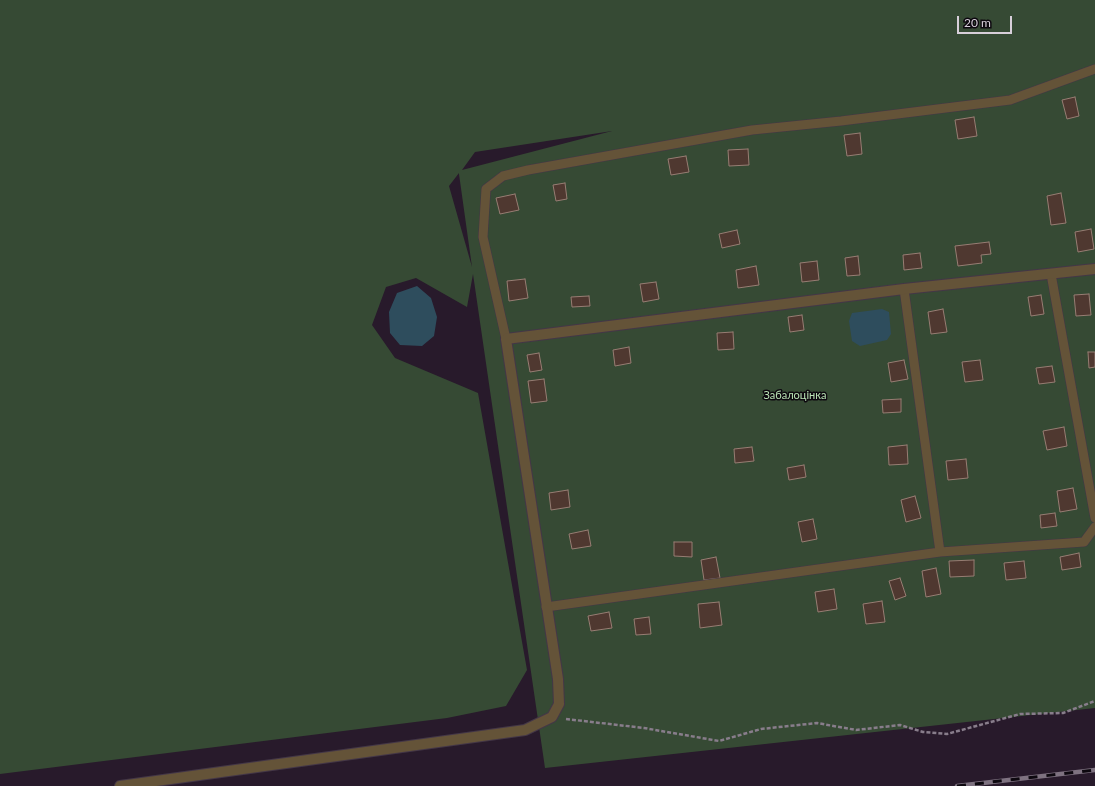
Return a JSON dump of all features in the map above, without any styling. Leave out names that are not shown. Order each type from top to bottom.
[{"type":"street","points":[[120,786],[525,730],[552,717],[559,704],[558,679],[506,339],[904,289],[1095,270]]},
{"type":"lane","points":[[506,339],[483,237],[486,189],[503,176],[528,170],[752,130],[841,121],[1010,100],[1095,69]]},
{"type":"lane","points":[[1051,274],[1095,518]]},
{"type":"lane","points":[[904,289],[940,552]]},
{"type":"lane","points":[[546,607],[940,552],[1084,542],[1095,528]]},
{"type":"path","points":[[552,717],[644,728],[719,741],[761,729],[817,723],[856,730],[900,725],[923,732],[947,734],[1020,714],[1063,713],[1095,701]]},
{"type":"green space","name":"Забалоцінка","points":[[0,0],[1095,0],[1095,708],[545,768],[473,274],[467,307],[416,278],[386,287],[372,325],[395,358],[478,393],[527,670],[506,706],[447,718],[0,774]],"holes":[[[612,131],[462,170],[475,152]],[[459,174],[472,267],[449,186]]]},
{"type":"water","points":[[417,286],[431,298],[437,317],[434,336],[422,346],[400,345],[390,333],[389,312],[397,293]]},
{"type":"water","points":[[882,309],[889,312],[891,334],[887,340],[860,346],[852,341],[849,321],[852,313]]},
{"type":"building","points":[[1075,97],[1079,116],[1067,119],[1062,100]]},
{"type":"building","points":[[974,117],[977,136],[958,139],[955,120]]},
{"type":"building","points":[[860,133],[862,154],[847,156],[844,135]]},
{"type":"building","points":[[748,149],[749,165],[729,166],[728,150]]},
{"type":"building","points":[[686,156],[689,172],[671,175],[668,159]]},
{"type":"building","points":[[565,183],[567,199],[556,201],[553,185]]},
{"type":"building","points":[[1061,193],[1066,223],[1051,225],[1047,196]]},
{"type":"building","points":[[515,194],[519,210],[500,214],[496,198]]},
{"type":"building","points":[[1091,229],[1094,249],[1078,252],[1075,232]]},
{"type":"building","points":[[737,230],[740,244],[722,248],[719,234]]},
{"type":"building","points":[[989,242],[991,254],[981,255],[982,263],[958,266],[955,246]]},
{"type":"building","points":[[920,253],[922,268],[904,270],[903,255]]},
{"type":"building","points":[[858,256],[860,275],[847,276],[845,258]]},
{"type":"building","points":[[817,261],[819,280],[802,282],[800,263]]},
{"type":"building","points":[[756,266],[759,285],[738,288],[736,270]]},
{"type":"building","points":[[525,279],[528,298],[509,301],[507,281]]},
{"type":"building","points":[[656,282],[659,299],[643,302],[640,284]]},
{"type":"building","points":[[1089,294],[1091,315],[1076,316],[1074,295]]},
{"type":"building","points":[[1041,295],[1044,314],[1031,316],[1028,297]]},
{"type":"building","points":[[589,296],[590,306],[572,307],[571,297]]},
{"type":"building","points":[[943,309],[947,332],[931,334],[928,312]]},
{"type":"building","points":[[802,315],[804,330],[790,332],[788,317]]},
{"type":"building","points":[[733,332],[734,349],[718,350],[717,333]]},
{"type":"building","points":[[629,347],[631,363],[615,366],[613,350]]},
{"type":"building","points":[[1088,352],[1095,352],[1095,367],[1089,368]]},
{"type":"building","points":[[539,353],[542,370],[530,372],[527,355]]},
{"type":"building","points":[[904,360],[908,379],[891,382],[888,363]]},
{"type":"building","points":[[980,360],[983,380],[965,382],[962,362]]},
{"type":"building","points":[[1052,366],[1055,382],[1039,384],[1036,368]]},
{"type":"building","points":[[544,379],[547,401],[531,403],[528,381]]},
{"type":"building","points":[[901,399],[901,412],[883,413],[882,400]]},
{"type":"building","points":[[1064,427],[1067,446],[1047,450],[1043,431]]},
{"type":"building","points":[[907,445],[908,464],[889,465],[888,447]]},
{"type":"building","points":[[752,447],[754,461],[735,463],[734,449]]},
{"type":"building","points":[[966,459],[968,478],[948,480],[946,461]]},
{"type":"building","points":[[804,465],[806,477],[789,480],[787,468]]},
{"type":"building","points":[[1073,488],[1077,509],[1060,512],[1057,491]]},
{"type":"building","points":[[568,490],[570,507],[551,510],[549,493]]},
{"type":"building","points":[[915,496],[921,518],[906,522],[901,500]]},
{"type":"building","points":[[1055,513],[1057,526],[1041,528],[1040,515]]},
{"type":"building","points":[[813,519],[817,539],[802,542],[798,522]]},
{"type":"building","points":[[588,530],[591,546],[572,549],[569,534]]},
{"type":"building","points":[[674,542],[692,542],[692,557],[674,556]]},
{"type":"building","points":[[1079,553],[1081,567],[1062,570],[1060,557]]},
{"type":"building","points":[[716,557],[720,578],[704,580],[701,560]]},
{"type":"building","points":[[974,560],[974,576],[950,577],[949,561]]},
{"type":"building","points":[[1024,561],[1026,578],[1006,580],[1004,563]]},
{"type":"building","points":[[936,568],[941,594],[926,597],[922,571]]},
{"type":"building","points":[[900,578],[906,596],[895,600],[889,581]]},
{"type":"building","points":[[834,589],[837,609],[818,612],[815,592]]},
{"type":"building","points":[[882,601],[885,622],[866,624],[863,604]]},
{"type":"building","points":[[719,602],[722,625],[700,628],[698,604]]},
{"type":"building","points":[[609,612],[612,628],[591,631],[588,616]]},
{"type":"building","points":[[649,617],[651,634],[636,635],[634,619]]},
{"type":"railway","points":[[957,786],[1095,770]]}]
